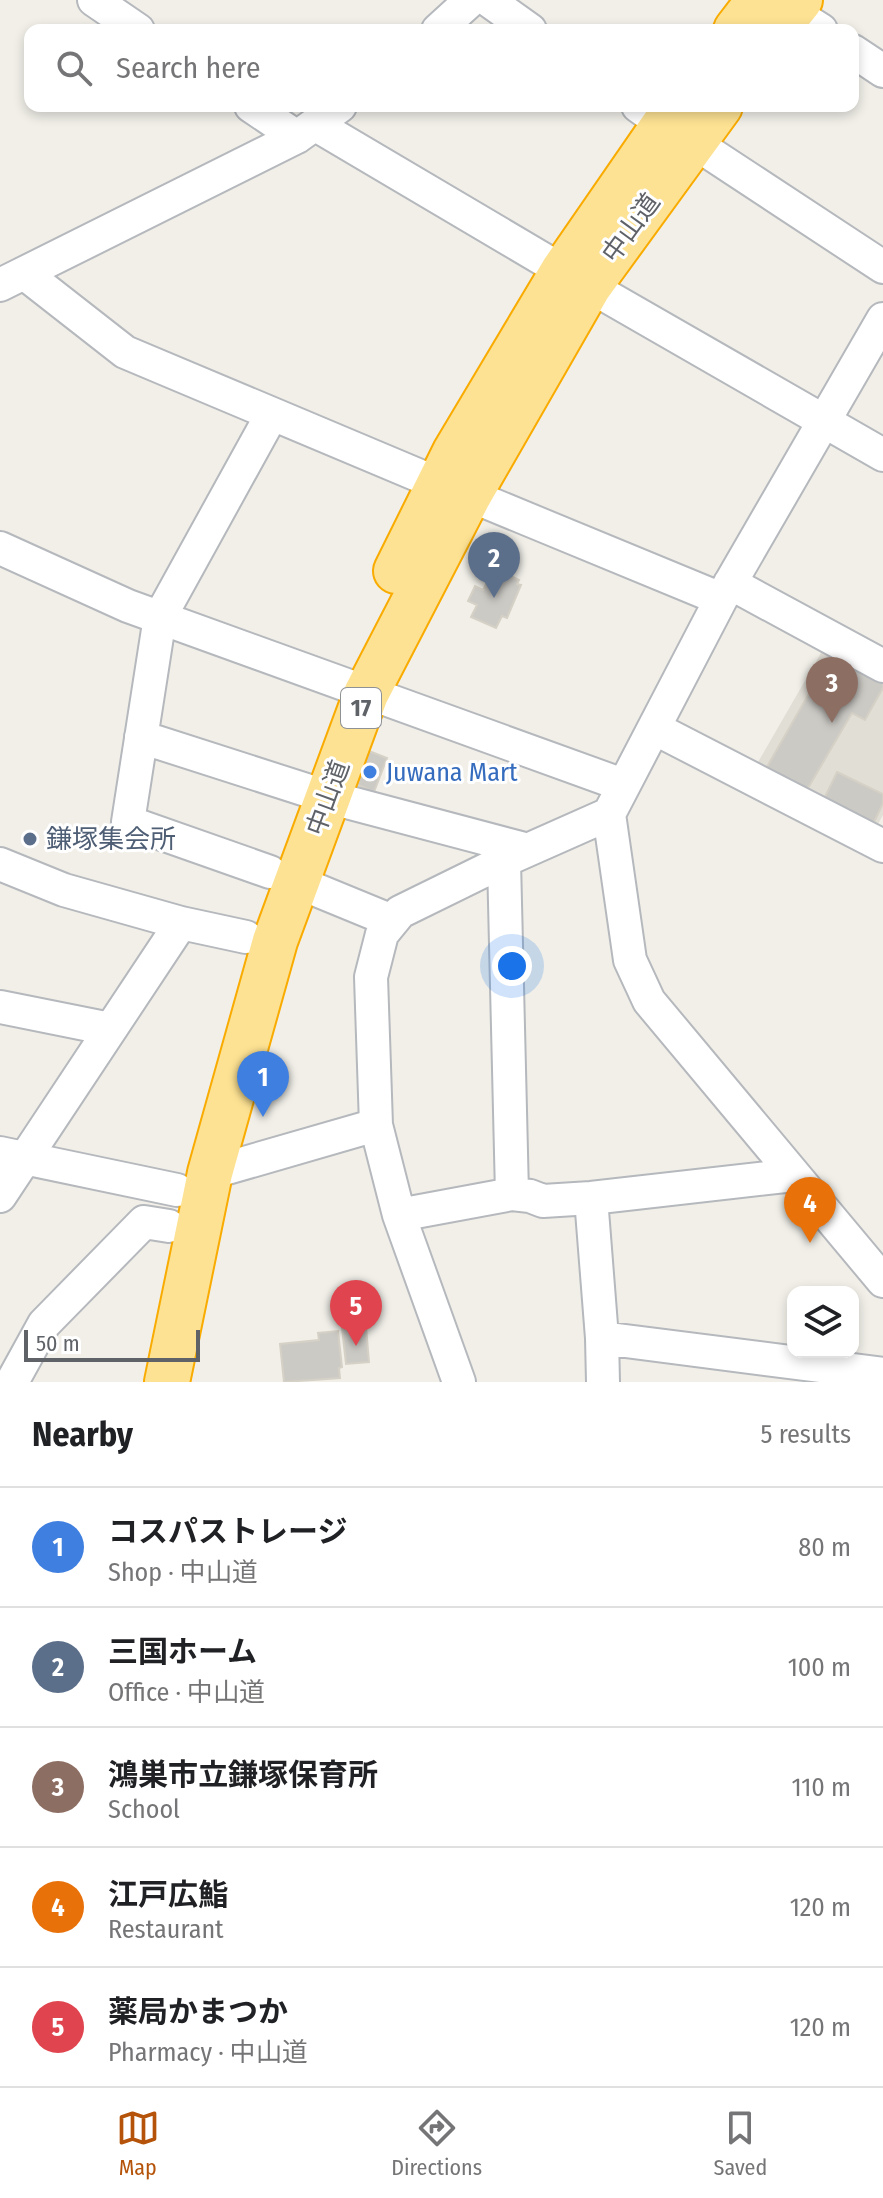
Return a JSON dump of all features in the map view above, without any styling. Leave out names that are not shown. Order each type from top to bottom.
[{"type":"highway","points":[[756,24],[789,14]]},
{"type":"highway","name":"中山道","points":[[167,1382],[185,1196],[275,941],[284,877],[353,688],[454,490],[668,119],[696,112]]},
{"type":"highway","name":"中山道","points":[[138,1382],[246,937],[284,877]]},
{"type":"street","points":[[94,0],[129,24]]},
{"type":"street","points":[[445,24],[471,0]]},
{"type":"street","points":[[488,0],[522,24]]},
{"type":"street","points":[[859,55],[883,71]]},
{"type":"street","points":[[275,112],[318,123],[576,279],[883,455]]},
{"type":"street","points":[[668,119],[883,267]]},
{"type":"street","points":[[12,279],[318,123]]},
{"type":"street","points":[[12,279],[125,352],[454,490],[726,591],[883,666]]},
{"type":"street","points":[[883,319],[726,591],[609,814],[630,960],[649,1001],[883,1281]]},
{"type":"street","points":[[272,414],[160,617],[128,822],[284,877],[392,921]]},
{"type":"street","points":[[0,548],[128,606],[623,785]]},
{"type":"street","points":[[654,728],[880,838]]},
{"type":"street","points":[[141,737],[516,856]]},
{"type":"street","points":[[459,1382],[399,1215],[376,1125],[371,977],[382,934],[400,912],[609,814]]},
{"type":"street","points":[[512,1194],[516,856]]},
{"type":"street","points":[[0,864],[64,890],[181,923],[246,937]]},
{"type":"street","points":[[0,1196],[12,1156],[110,1029],[181,923]]},
{"type":"street","points":[[0,1007],[110,1029]]},
{"type":"street","points":[[12,1382],[44,1324],[144,1222],[185,1196],[376,1125]]},
{"type":"street","points":[[12,1156],[185,1196]]},
{"type":"street","points":[[399,1215],[512,1194],[543,1201],[591,1198],[794,1175]]},
{"type":"street","points":[[591,1198],[603,1382]]},
{"type":"street","points":[[602,1338],[883,1374]]},
{"type":"shaded area","points":[[825,646],[883,676],[883,815],[872,835],[754,769]]},
{"type":"building","points":[[494,568],[519,580],[517,584],[521,585],[507,618],[502,616],[496,628],[471,617],[477,605],[468,601],[475,586],[483,590]]},
{"type":"building","points":[[831,655],[883,684],[883,688],[865,720],[852,713],[804,795],[764,772]]},
{"type":"building","points":[[369,751],[387,758],[374,792],[356,784]]},
{"type":"building","points":[[837,772],[883,794],[883,803],[871,829],[821,805]]},
{"type":"building","points":[[366,1327],[369,1362],[346,1364],[342,1328]]},
{"type":"building","points":[[338,1331],[342,1367],[339,1368],[340,1378],[284,1382],[280,1344],[319,1340],[318,1333]]},
{"type":"place","name":"三国ホーム","points":[[494,598]]},
{"type":"place","name":"鴻巣市立鎌塚保育所","points":[[832,723]]},
{"type":"place","name":"Juwana Mart","points":[[370,772]]},
{"type":"place","name":"鎌塚集会所","points":[[30,839]]},
{"type":"place","name":"コスパストレージ","points":[[263,1117]]},
{"type":"place","name":"江戸広鮨","points":[[810,1243]]},
{"type":"place","name":"薬局かまつか","points":[[356,1346]]}]
